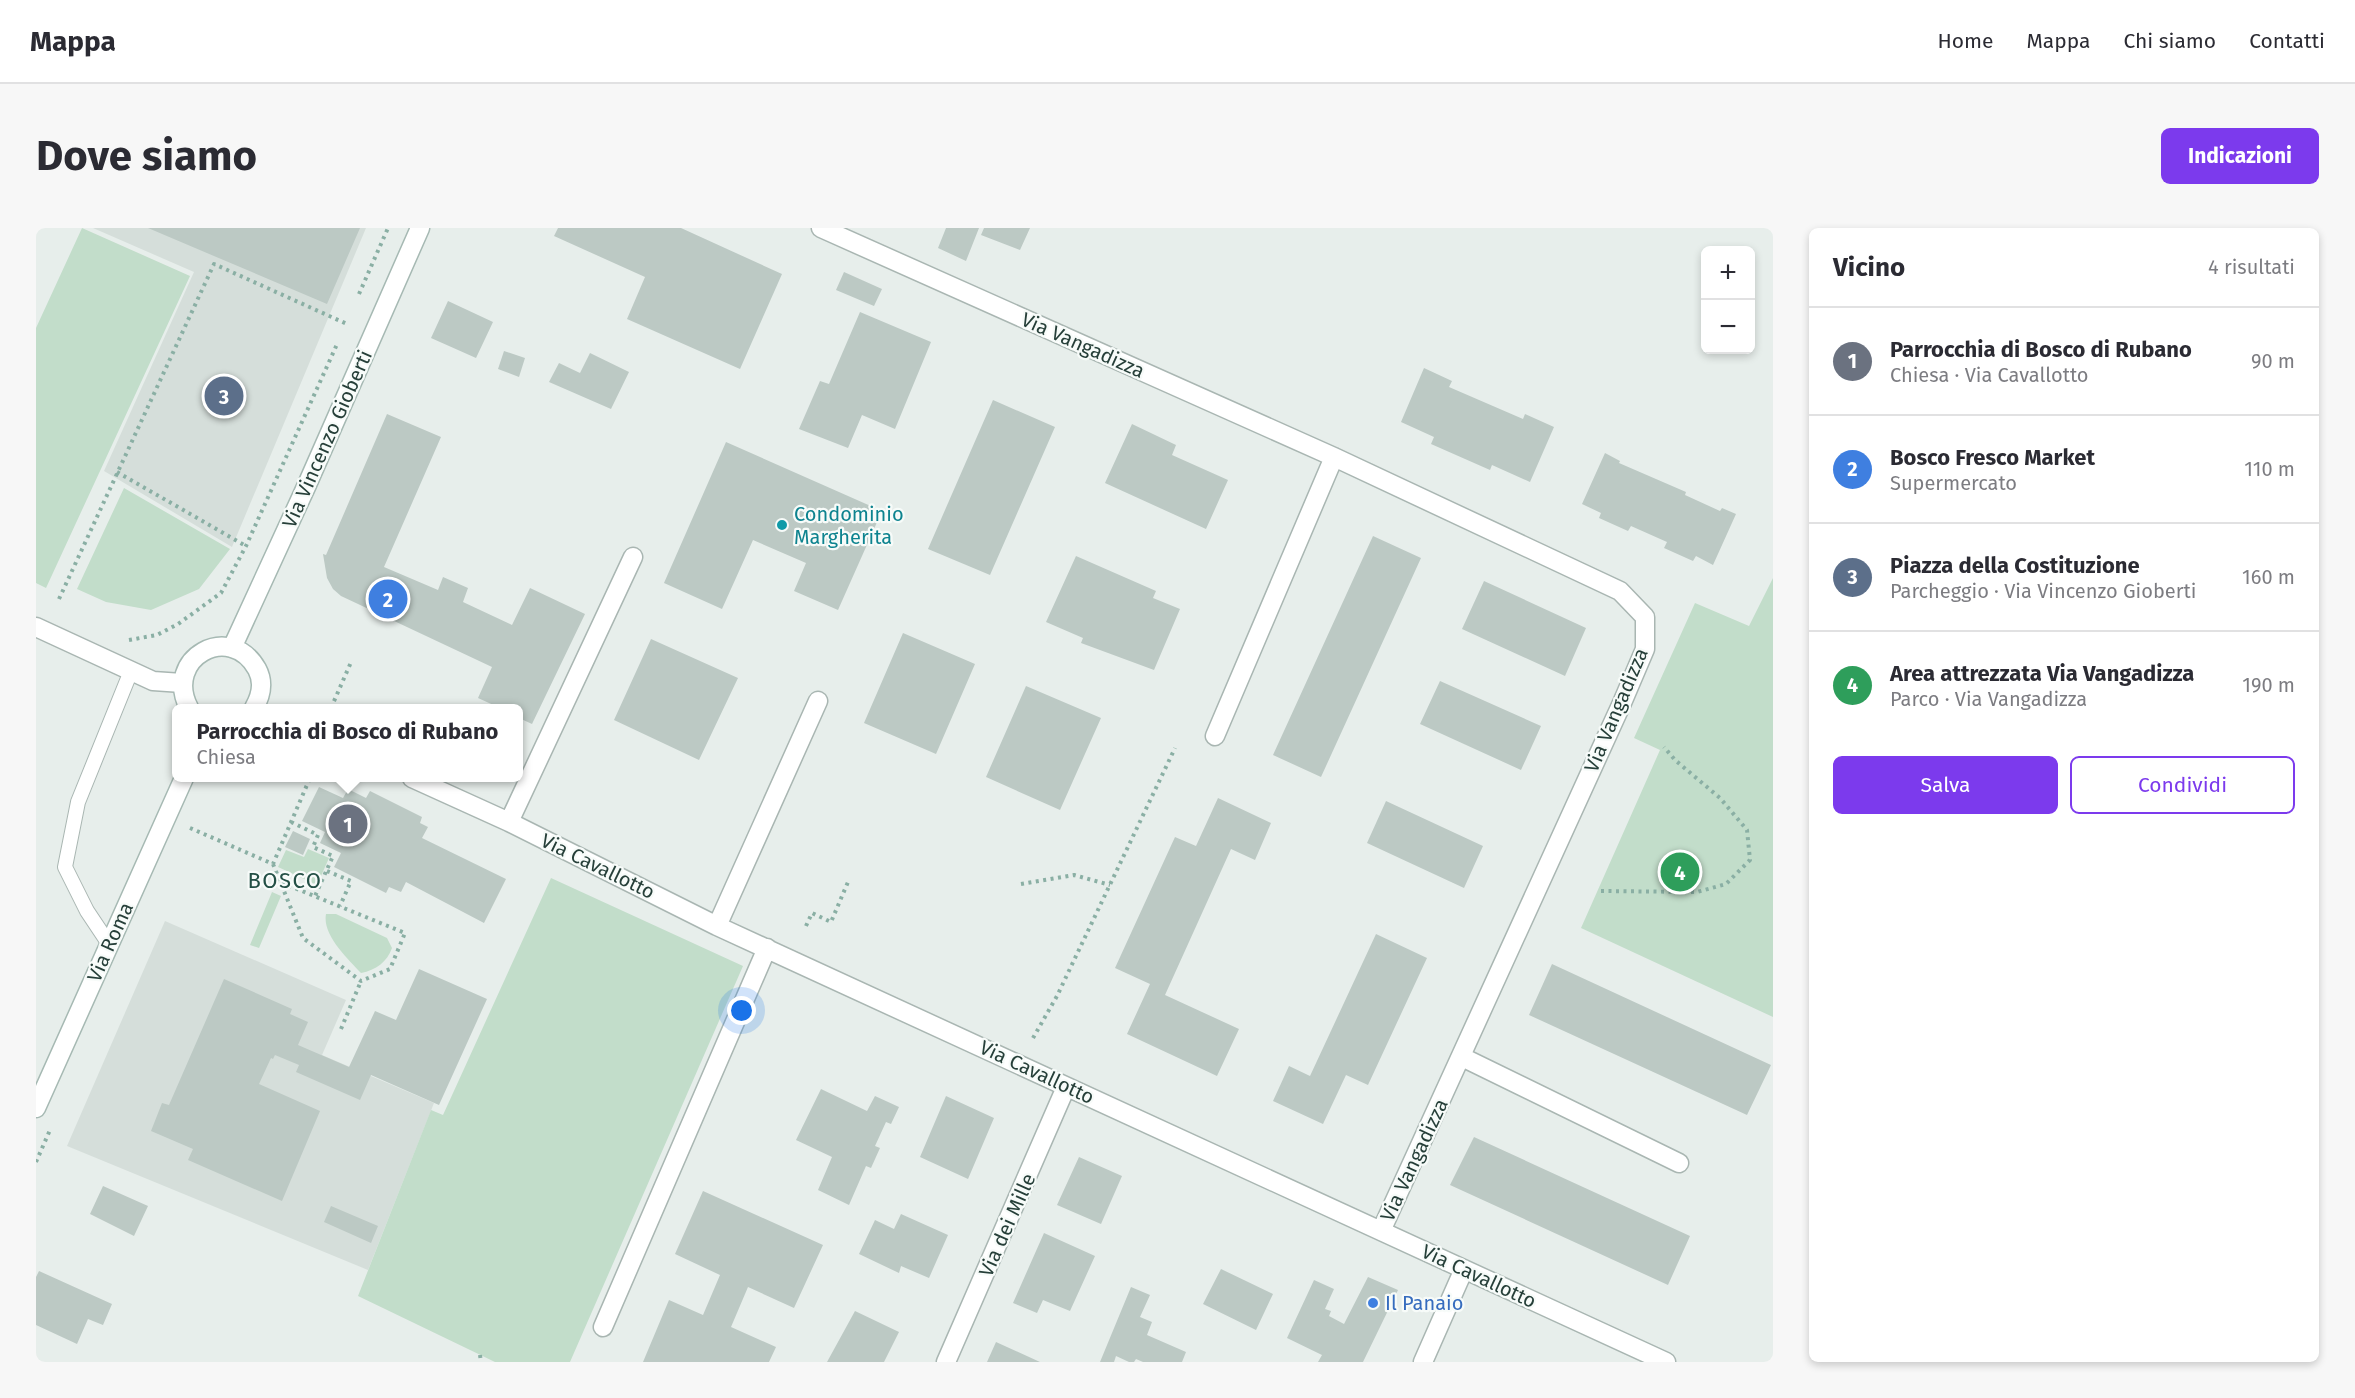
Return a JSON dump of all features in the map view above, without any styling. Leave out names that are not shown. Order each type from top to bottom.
[{"type":"street","name":"Via Vincenzo Gioberti","points":[[232,648],[420,228]]},
{"type":"street","name":"Via Vangadizza","points":[[828,229],[1334,457],[1620,591],[1645,617],[1645,649],[1462,1057],[1381,1231]]},
{"type":"street","points":[[1215,736],[1334,457]]},
{"type":"street","points":[[509,822],[633,557]]},
{"type":"street","points":[[36,627],[153,681],[182,683]]},
{"type":"street","points":[[187,704],[183,696],[184,672],[199,654],[220,646],[244,653],[259,674],[261,686],[256,704]]},
{"type":"street","points":[[717,926],[819,701]]},
{"type":"street","name":"Via Roma","points":[[36,1108],[182,782]]},
{"type":"street","name":"Via Cavallotto","points":[[423,782],[509,822],[717,926],[1666,1362]]},
{"type":"street","points":[[603,1327],[767,948]]},
{"type":"street","points":[[1462,1057],[1679,1163]]},
{"type":"street","name":"Via dei Mille","points":[[946,1362],[1066,1087]]},
{"type":"street","points":[[1423,1362],[1464,1269]]},
{"type":"lane","points":[[109,944],[87,911],[65,867],[78,802],[131,671]]},
{"type":"path","points":[[356,303],[388,228]]},
{"type":"path","points":[[58,599],[214,264],[346,324]]},
{"type":"path","points":[[132,641],[157,635],[178,624],[221,593],[246,546],[351,314]]},
{"type":"path","points":[[117,472],[246,546]]},
{"type":"path","points":[[333,704],[352,660]]},
{"type":"path","points":[[1601,891],[1697,892],[1725,884],[1750,860],[1747,830],[1720,798],[1675,760],[1664,747]]},
{"type":"path","points":[[1033,1038],[1057,996],[1175,748]]},
{"type":"path","points":[[308,782],[273,864],[303,938],[360,981]]},
{"type":"path","points":[[291,822],[318,835],[313,847],[333,856],[315,896]]},
{"type":"path","points":[[190,828],[273,864]]},
{"type":"path","points":[[327,871],[351,881],[339,906]]},
{"type":"path","points":[[1021,884],[1074,875],[1110,885]]},
{"type":"path","points":[[280,882],[405,933],[390,969],[360,981],[341,1029]]},
{"type":"path","points":[[806,926],[812,913],[831,922],[848,882]]},
{"type":"path","points":[[480,1355],[482,1362]]},
{"type":"shaded area","points":[[93,228],[366,228],[232,547],[104,471],[194,272]]},
{"type":"shaded area","points":[[165,921],[346,1000],[322,1055],[434,1103],[368,1270],[67,1146]]},
{"type":"green space","points":[[82,228],[190,276],[46,588],[36,583],[36,328]]},
{"type":"green space","points":[[124,488],[230,549],[199,589],[151,610],[106,602],[77,589]]},
{"type":"green space","points":[[1773,578],[1773,1017],[1581,928],[1660,750],[1634,738],[1695,603],[1749,626]]},
{"type":"green space","points":[[308,849],[329,858],[317,885],[278,867],[286,850],[304,857]]},
{"type":"green space","points":[[551,878],[743,966],[570,1362],[495,1362],[358,1296],[431,1110],[443,1115]]},
{"type":"green space","points":[[272,892],[281,896],[259,948],[250,945]]},
{"type":"green space","points":[[326,914],[336,914],[387,938],[392,948],[384,961],[371,970],[361,973],[332,938],[326,922]]},
{"type":"building","points":[[148,228],[360,228],[327,304]]},
{"type":"building","points":[[558,228],[681,228],[782,274],[740,369],[627,319],[645,277],[554,236]]},
{"type":"building","points":[[946,228],[979,228],[966,261],[938,248]]},
{"type":"building","points":[[984,228],[1030,228],[1020,250],[981,235]]},
{"type":"building","points":[[844,272],[882,289],[874,306],[836,290]]},
{"type":"building","points":[[448,301],[493,322],[476,358],[431,338]]},
{"type":"building","points":[[860,312],[931,342],[895,429],[862,415],[848,448],[799,429],[820,381],[829,384]]},
{"type":"building","points":[[504,351],[525,358],[519,377],[498,369]]},
{"type":"building","points":[[590,353],[629,372],[611,409],[549,382],[559,363],[580,373]]},
{"type":"building","points":[[1424,368],[1452,381],[1449,387],[1523,419],[1525,414],[1554,427],[1530,482],[1492,465],[1490,470],[1431,444],[1434,437],[1401,422]]},
{"type":"building","points":[[993,400],[1055,427],[990,575],[928,549]]},
{"type":"building","points":[[387,414],[441,437],[384,567],[438,590],[443,577],[468,588],[463,602],[512,625],[530,588],[585,614],[532,724],[523,720],[523,704],[491,704],[478,698],[492,667],[341,596],[333,589],[327,578],[323,554],[326,555]]},
{"type":"building","points":[[1132,424],[1176,445],[1172,455],[1228,480],[1206,529],[1105,483]]},
{"type":"building","name":"Condominio Margherita","points":[[726,442],[882,511],[838,610],[794,591],[806,563],[753,540],[722,609],[664,583]]},
{"type":"building","points":[[1605,453],[1620,461],[1619,463],[1686,492],[1685,495],[1720,511],[1722,508],[1736,514],[1713,565],[1696,556],[1693,561],[1664,548],[1667,542],[1631,526],[1628,531],[1599,518],[1601,513],[1582,504]]},
{"type":"building","points":[[1373,536],[1421,558],[1321,777],[1273,755]]},
{"type":"building","points":[[1076,556],[1156,591],[1153,598],[1180,609],[1154,670],[1081,643],[1083,638],[1046,622]]},
{"type":"building","points":[[1484,581],[1586,628],[1565,676],[1462,629]]},
{"type":"building","points":[[903,633],[975,664],[936,754],[864,723]]},
{"type":"building","points":[[651,639],[738,678],[699,760],[614,720]]},
{"type":"building","points":[[1440,681],[1541,726],[1521,770],[1420,724]]},
{"type":"building","points":[[1026,686],[1101,718],[1060,810],[986,777]]},
{"type":"building","points":[[319,787],[343,798],[348,789],[366,798],[370,791],[422,817],[420,823],[428,827],[422,838],[506,879],[484,923],[406,882],[401,892],[389,887],[386,893],[334,867],[341,853],[320,843],[325,832],[302,821]]},
{"type":"building","points":[[1218,798],[1271,823],[1255,860],[1231,849],[1165,995],[1239,1029],[1217,1076],[1127,1034],[1150,984],[1115,968],[1175,837],[1196,846]]},
{"type":"building","points":[[1386,801],[1483,846],[1464,888],[1367,843]]},
{"type":"building","points":[[293,831],[310,839],[303,855],[285,847]]},
{"type":"building","points":[[1376,934],[1427,958],[1368,1085],[1346,1075],[1323,1124],[1273,1101],[1289,1066],[1310,1076]]},
{"type":"building","points":[[1552,964],[1771,1065],[1747,1115],[1529,1015]]},
{"type":"building","points":[[419,969],[487,999],[439,1105],[371,1075],[360,1100],[296,1072],[299,1065],[275,1055],[273,1059],[271,1058],[259,1084],[320,1111],[282,1201],[188,1160],[193,1149],[151,1131],[162,1103],[169,1105],[224,979],[292,1009],[290,1014],[308,1022],[298,1045],[349,1067],[375,1011],[396,1020]]},
{"type":"building","points":[[821,1089],[867,1111],[875,1096],[899,1107],[891,1124],[886,1122],[875,1146],[880,1148],[871,1168],[866,1166],[849,1205],[818,1190],[832,1157],[796,1140]]},
{"type":"building","points":[[946,1096],[994,1118],[968,1179],[920,1157]]},
{"type":"building","points":[[1474,1137],[1690,1236],[1668,1285],[1450,1185]]},
{"type":"building","points":[[1079,1157],[1122,1176],[1101,1224],[1057,1205]]},
{"type":"building","points":[[103,1186],[148,1206],[134,1236],[90,1214]]},
{"type":"building","points":[[703,1191],[823,1245],[794,1308],[748,1287],[731,1327],[776,1347],[769,1362],[643,1362],[669,1300],[703,1315],[720,1275],[675,1254]]},
{"type":"building","points":[[331,1206],[378,1226],[371,1243],[324,1222]]},
{"type":"building","points":[[901,1214],[948,1235],[929,1278],[901,1266],[899,1273],[859,1254],[875,1220],[894,1229]]},
{"type":"building","points":[[1044,1233],[1095,1256],[1070,1311],[1043,1300],[1037,1313],[1013,1303]]},
{"type":"building","points":[[1221,1269],[1273,1294],[1256,1330],[1203,1304]]},
{"type":"building","points":[[39,1271],[112,1304],[103,1325],[88,1319],[77,1344],[36,1325],[36,1277]]},
{"type":"building","points":[[1368,1277],[1398,1290],[1363,1362],[1318,1362],[1322,1355],[1287,1338],[1314,1280],[1334,1289],[1325,1309],[1331,1311],[1329,1316],[1344,1324]]},
{"type":"building","points":[[1131,1287],[1150,1295],[1140,1317],[1152,1322],[1147,1335],[1186,1352],[1182,1362],[1143,1362],[1136,1359],[1134,1362],[1129,1362],[1116,1356],[1114,1362],[1100,1362]]},
{"type":"building","points":[[855,1311],[899,1332],[884,1362],[827,1362]]},
{"type":"building","points":[[996,1342],[1040,1362],[987,1362]]},
{"type":"place","name":"Piazza della Costituzione","points":[[224,396]]},
{"type":"place","name":"Condominio Margherita","points":[[782,525]]},
{"type":"place","name":"Bosco Fresco Market","points":[[388,599]]},
{"type":"place","name":"Parrocchia di Bosco di Rubano","points":[[348,824]]},
{"type":"place","name":"Area attrezzata Via Vangadizza","points":[[1680,872]]},
{"type":"place","name":"Il Panaio","points":[[1373,1303]]},
{"type":"district","name":"BOSCO","points":[[285,880]]}]
